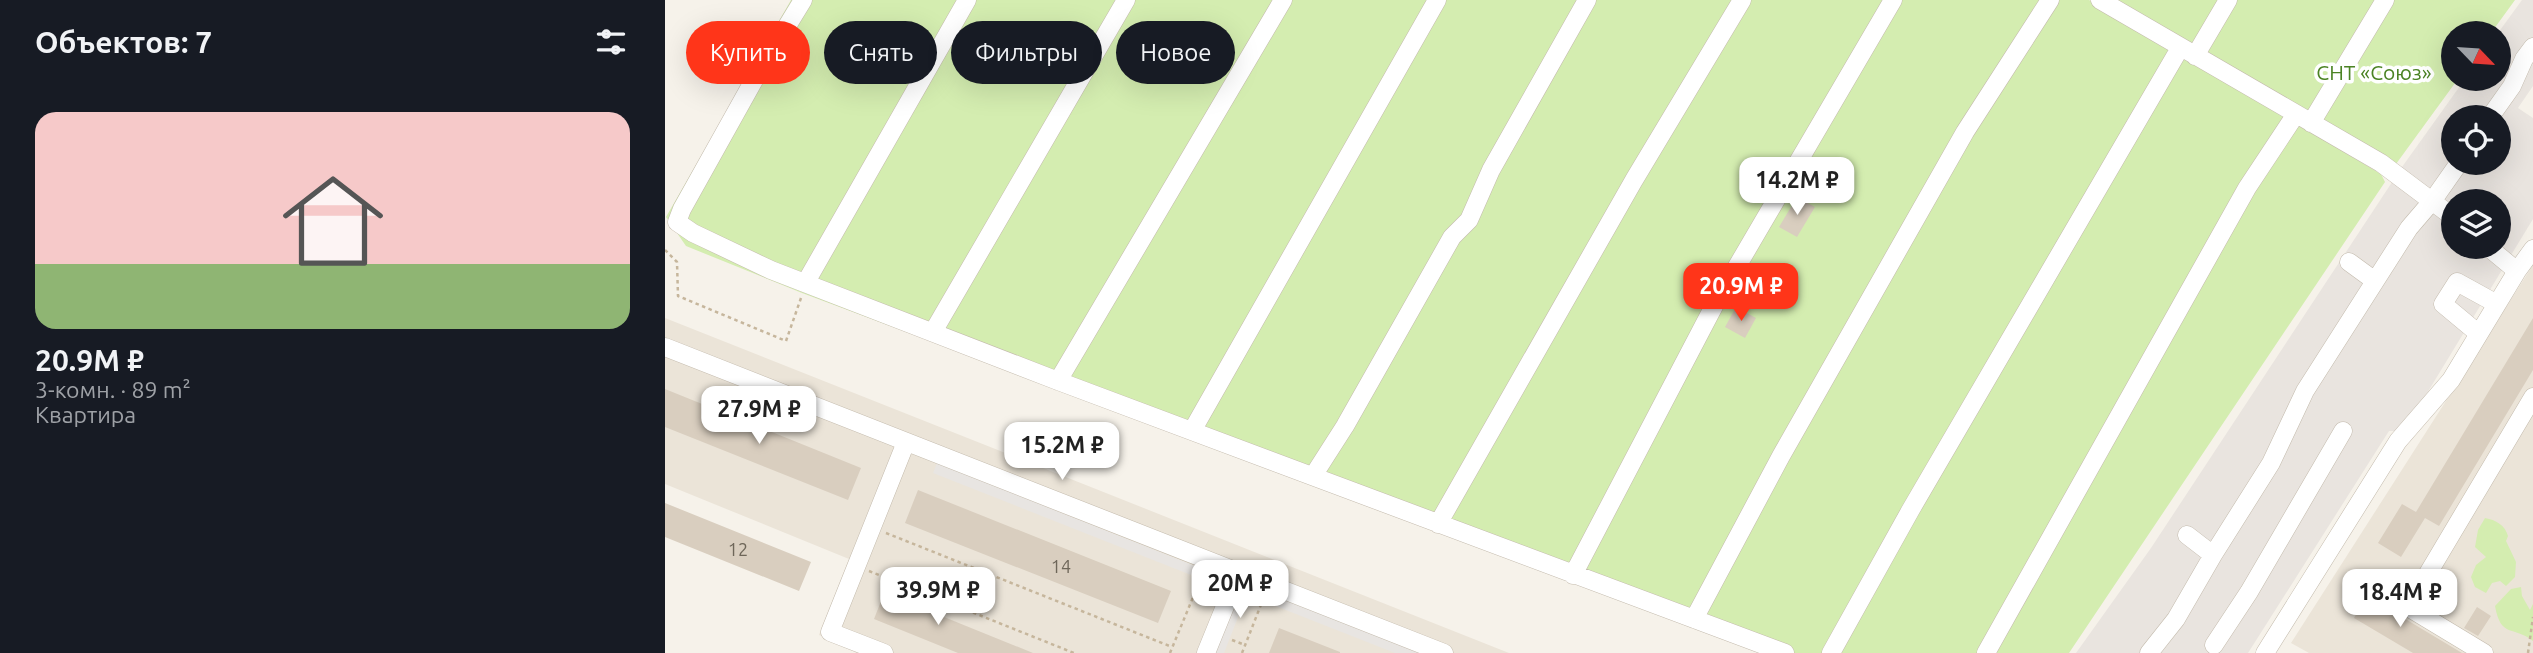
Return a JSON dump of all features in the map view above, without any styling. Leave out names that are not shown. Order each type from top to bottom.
[{"type":"street","points":[[803,0],[754,80],[677,222],[771,270],[1058,381],[1785,653]]},
{"type":"street","points":[[806,282],[967,0]]},
{"type":"street","points":[[933,332],[1126,0]]},
{"type":"street","points":[[1058,381],[1283,0]]},
{"type":"street","points":[[1192,431],[1437,0]]},
{"type":"street","points":[[1313,476],[1345,426],[1451,237],[1469,220],[1491,170],[1587,0]]},
{"type":"street","points":[[1438,524],[1634,180],[1742,0]]},
{"type":"street","points":[[1573,575],[1715,304],[1893,0]]},
{"type":"street","points":[[1694,619],[1781,456],[1965,132],[2050,0]]},
{"type":"street","points":[[2100,0],[2381,163],[2441,207]]},
{"type":"street","points":[[1831,653],[1917,499],[2188,52],[2228,0]]},
{"type":"street","points":[[1986,653],[2247,188],[2304,119],[2385,0]]},
{"type":"street","points":[[2499,105],[2533,47]]},
{"type":"street","points":[[2149,653],[2176,619],[2271,463],[2305,391],[2409,228],[2451,175]]},
{"type":"street","points":[[2265,653],[2398,441],[2451,380],[2517,271],[2533,250]]},
{"type":"street","points":[[2502,259],[2517,271]]},
{"type":"street","points":[[2349,262],[2375,281]]},
{"type":"street","points":[[2479,334],[2443,304],[2457,282],[2497,304]]},
{"type":"street","points":[[665,347],[1444,653]]},
{"type":"street","points":[[2484,653],[2408,607],[2533,397]]},
{"type":"street","points":[[2216,650],[2343,431]]},
{"type":"street","points":[[884,653],[830,632],[906,442]]},
{"type":"street","points":[[2187,535],[2213,555]]},
{"type":"street","points":[[1206,653],[1239,572]]},
{"type":"path","points":[[665,250],[677,262],[678,296],[786,341],[806,282]]},
{"type":"path","points":[[872,528],[1172,647]]},
{"type":"path","points":[[1170,653],[1208,560]]},
{"type":"path","points":[[856,566],[1074,653]]},
{"type":"path","points":[[1242,653],[1269,584]]},
{"type":"path","points":[[2528,653],[2533,617]]},
{"type":"path","points":[[1232,640],[1245,645]]},
{"type":"shaded area","points":[[2522,0],[2533,0],[2533,86],[2518,108],[2533,118],[2533,219],[2511,255],[2511,189],[2441,189],[2441,259],[2509,259],[2404,431],[2389,431],[2248,653],[2076,653],[2151,548],[2402,167],[2441,113],[2441,175],[2511,175],[2511,105],[2446,105],[2456,91],[2511,91],[2511,21],[2507,21]]},
{"type":"shaded area","points":[[2533,265],[2533,653],[2309,653],[2291,643]]},
{"type":"shaded area","points":[[665,318],[1509,653],[856,653],[852,648],[819,635],[849,559],[665,484]]},
{"type":"shaded area","points":[[937,463],[1195,566],[1191,575],[933,473]]},
{"type":"shaded area","points":[[1277,596],[1423,653],[1395,653],[1273,605]]},
{"type":"shaded area","points":[[1232,609],[1240,612],[1224,653],[1214,653]]},
{"type":"green space","points":[[791,0],[2089,0],[2381,174],[2385,182],[2069,653],[1766,653],[802,293],[686,246],[666,217],[743,84],[810,84],[810,21],[779,21]]},
{"type":"green space","name":"СНТ «Союз»","points":[[2110,0],[2515,0],[2500,21],[2441,21],[2441,91],[2449,91],[2396,164]]},
{"type":"green space","points":[[2485,518],[2505,529],[2508,536],[2506,541],[2516,562],[2515,577],[2506,586],[2500,581],[2492,583],[2486,593],[2475,587],[2471,577],[2476,565],[2486,557],[2475,547],[2478,530]]},
{"type":"green space","points":[[2521,587],[2522,596],[2530,610],[2533,604],[2533,641],[2504,627],[2495,606],[2511,589]]},
{"type":"building","points":[[1797,197],[1815,207],[1797,237],[1779,227]]},
{"type":"building","points":[[1736,307],[1756,318],[1745,338],[1725,327]]},
{"type":"building","points":[[2533,318],[2533,370],[2439,526],[2425,518],[2401,557],[2378,543],[2402,504],[2416,512]]},
{"type":"building","points":[[665,389],[861,468],[848,500],[665,427]]},
{"type":"building","points":[[918,490],[1171,591],[1158,623],[905,523]]},
{"type":"building","points":[[665,503],[811,562],[799,591],[665,537]]},
{"type":"building","points":[[887,586],[905,593],[902,600],[1033,653],[958,653],[874,619]]},
{"type":"building","points":[[2368,594],[2462,653],[2413,653],[2354,618]]},
{"type":"building","points":[[2477,607],[2491,616],[2478,636],[2464,628]]},
{"type":"building","points":[[1279,628],[1340,652],[1340,653],[1269,653]]}]
